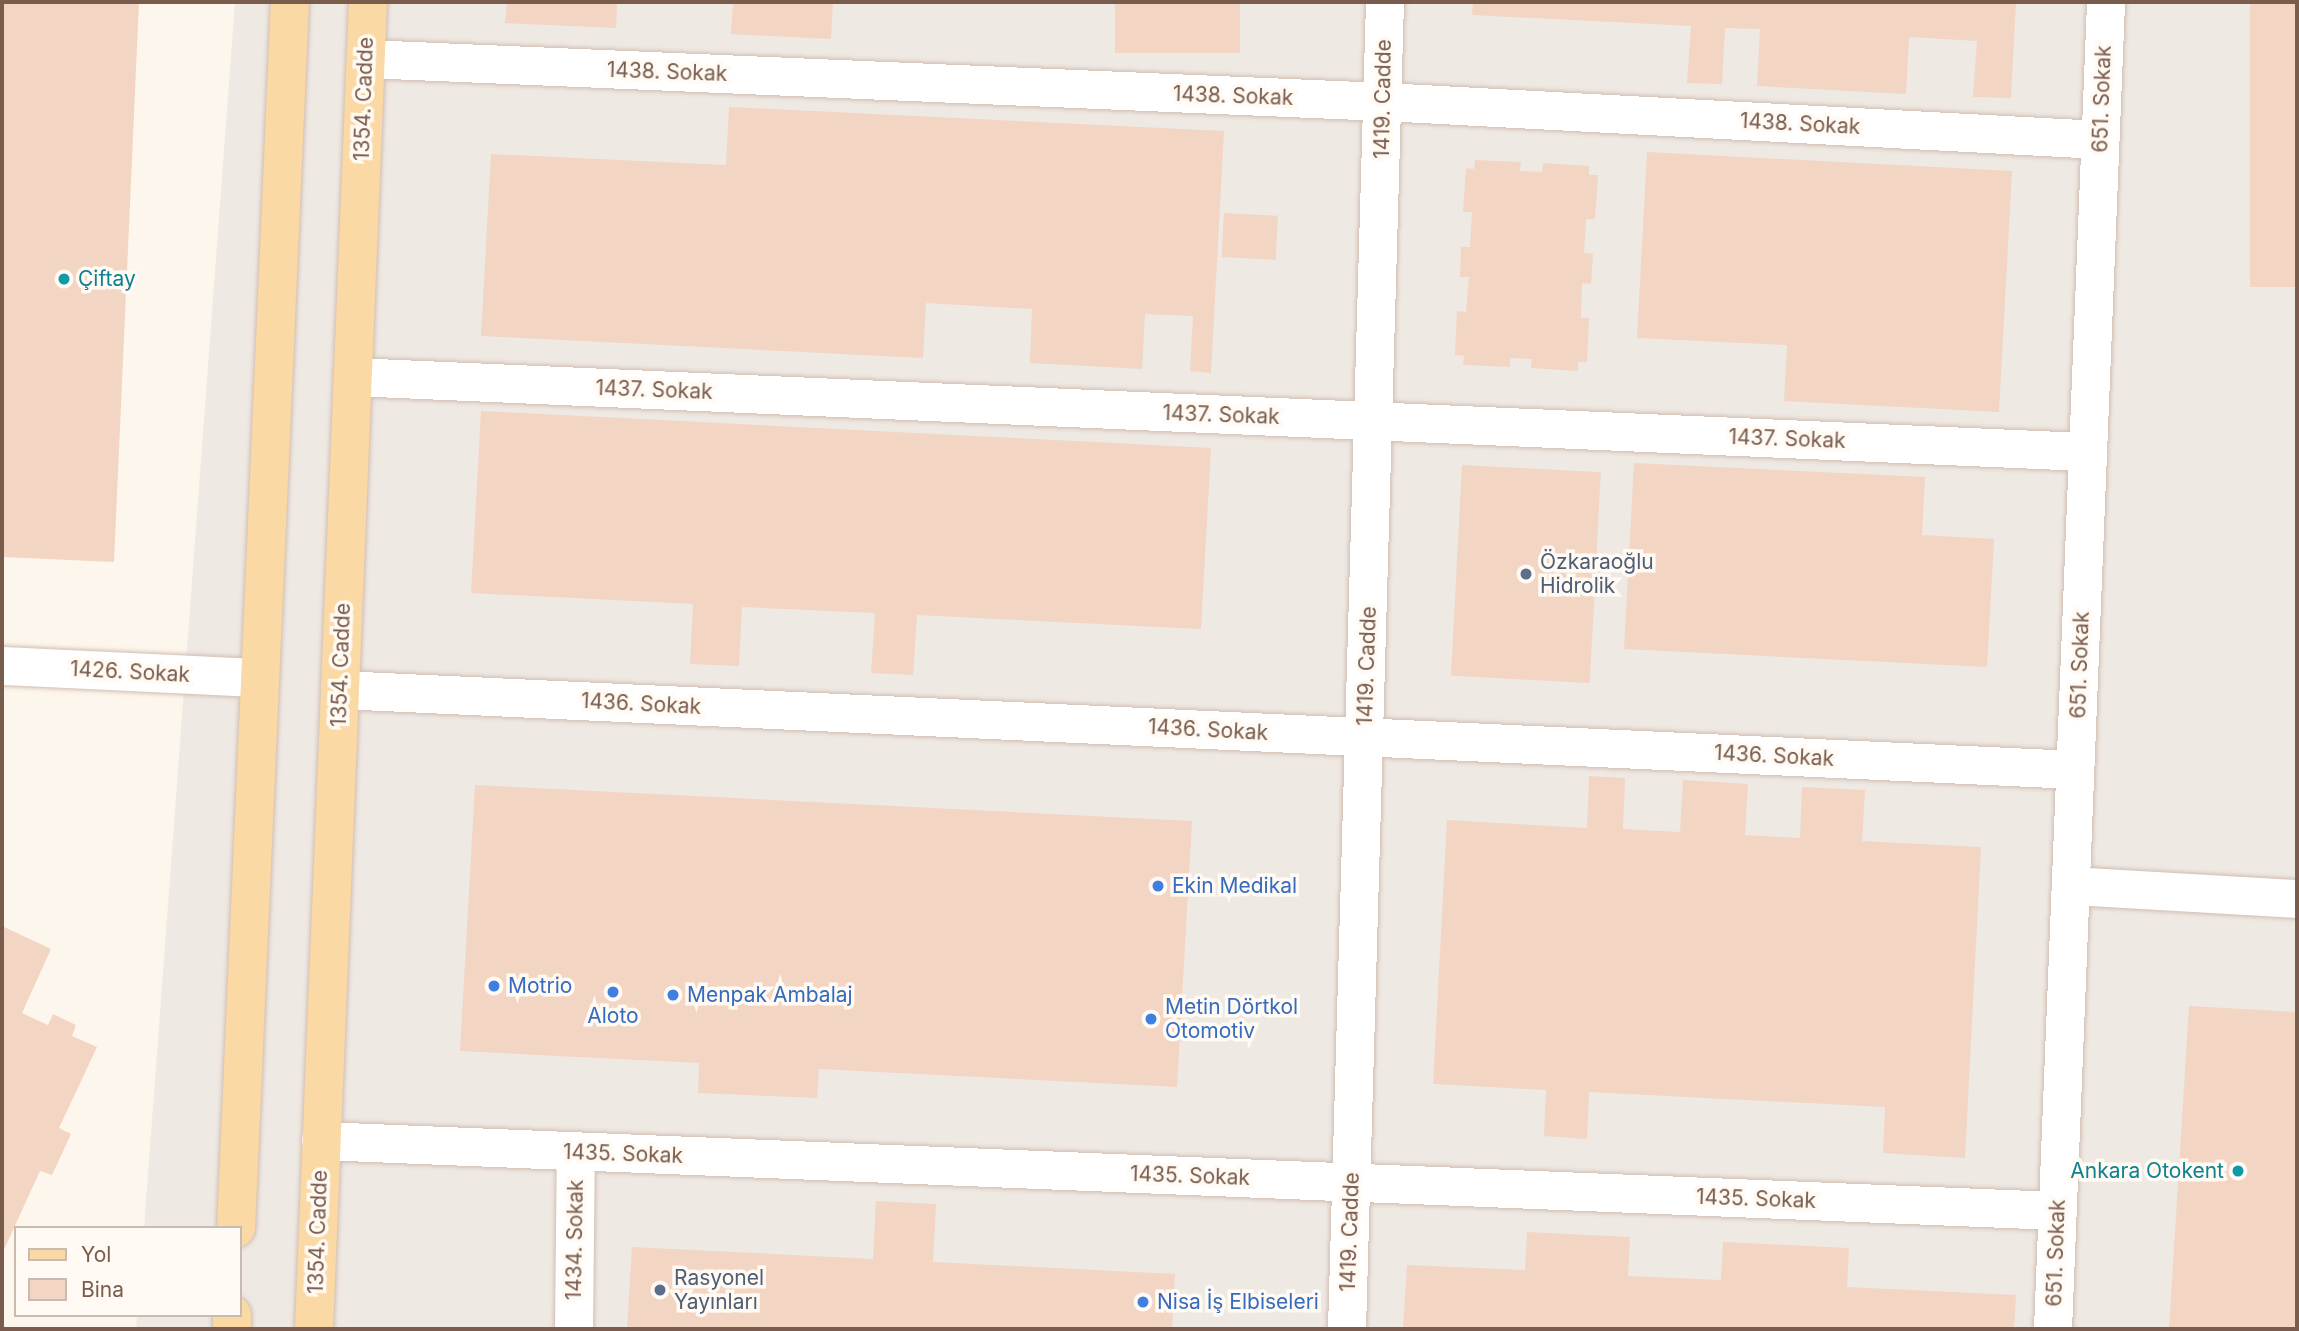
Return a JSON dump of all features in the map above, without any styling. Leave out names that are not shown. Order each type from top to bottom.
[{"type":"main road","points":[[236,1226],[290,2]]},
{"type":"main road","name":"1354. Cadde","points":[[314,1329],[368,2]]},
{"type":"street","name":"1419. Cadde","points":[[1348,1329],[1385,2]]},
{"type":"street","name":"651. Sokak","points":[[2053,1329],[2106,2]]},
{"type":"street","name":"1438. Sokak","points":[[366,59],[1384,103],[2100,140]]},
{"type":"street","name":"1437. Sokak","points":[[353,377],[2088,452]]},
{"type":"street","name":"1426. Sokak","points":[[2,666],[259,678]]},
{"type":"street","name":"1436. Sokak","points":[[340,690],[2075,770]]},
{"type":"street","points":[[2071,886],[2297,899]]},
{"type":"street","name":"1435. Sokak","points":[[321,1141],[2058,1211]]},
{"type":"street","name":"1434. Sokak","points":[[574,1329],[576,1152]]},
{"type":"shaded area","points":[[235,2],[2297,2],[2297,1329],[136,1329],[137,1317],[242,1317],[242,1226],[144,1226]]},
{"type":"building","name":"Çiftay","points":[[2,2],[139,2],[114,562],[2,557]]},
{"type":"building","points":[[507,2],[617,2],[616,28],[505,23]]},
{"type":"building","points":[[733,2],[833,2],[831,39],[731,34]]},
{"type":"building","points":[[1115,2],[1240,2],[1240,53],[1115,53]]},
{"type":"building","points":[[1473,2],[2016,2],[2011,98],[1973,97],[1977,41],[1909,37],[1906,94],[1757,86],[1760,29],[1725,28],[1722,84],[1687,83],[1691,26],[1472,15]]},
{"type":"building","points":[[2250,2],[2297,2],[2297,287],[2250,287]]},
{"type":"building","points":[[729,107],[1224,131],[1211,373],[1190,371],[1193,316],[1145,314],[1142,369],[1030,363],[1032,309],[926,303],[923,358],[481,336],[491,154],[726,165]]},
{"type":"building","points":[[1647,152],[2012,171],[1999,412],[1784,401],[1787,345],[1637,338]]},
{"type":"building","points":[[1475,160],[1521,162],[1520,171],[1542,172],[1543,163],[1589,166],[1589,175],[1598,175],[1595,219],[1586,219],[1584,253],[1593,254],[1591,284],[1582,283],[1581,318],[1589,318],[1587,362],[1578,362],[1578,371],[1531,368],[1532,359],[1510,358],[1510,367],[1463,365],[1464,356],[1455,355],[1457,311],[1466,312],[1469,277],[1460,277],[1461,247],[1470,247],[1472,212],[1463,212],[1466,168],[1474,169]]},
{"type":"building","points":[[1224,213],[1278,216],[1276,260],[1222,257]]},
{"type":"building","points":[[481,411],[1211,448],[1201,629],[917,615],[913,675],[871,673],[875,613],[742,607],[739,666],[690,664],[693,604],[471,593]]},
{"type":"building","points":[[1634,463],[1925,477],[1922,535],[1994,539],[1987,667],[1624,649]]},
{"type":"building","name":"Özkaraoğlu Hidrolik","points":[[1462,465],[1601,472],[1590,683],[1451,676]]},
{"type":"building","points":[[1589,776],[1625,778],[1623,829],[1680,832],[1683,780],[1748,784],[1745,835],[1800,838],[1802,787],[1865,790],[1862,841],[1981,847],[1965,1158],[1883,1153],[1885,1107],[1589,1092],[1587,1139],[1544,1136],[1546,1090],[1433,1084],[1447,820],[1587,828]]},
{"type":"building","points":[[475,785],[1192,821],[1177,1087],[819,1069],[817,1098],[698,1093],[699,1063],[460,1051]]},
{"type":"building","points":[[2,926],[51,949],[22,1013],[48,1025],[53,1014],[76,1025],[72,1036],[97,1047],[59,1128],[71,1134],[52,1175],[40,1171],[2,1254]]},
{"type":"building","name":"Ankara Otokent","points":[[2189,1006],[2297,1012],[2297,1329],[2169,1329]]},
{"type":"building","points":[[876,1201],[936,1204],[933,1262],[1175,1274],[1172,1329],[627,1329],[632,1247],[873,1259]]},
{"type":"building","points":[[1527,1232],[1630,1237],[1628,1276],[1721,1280],[1723,1242],[1849,1248],[1847,1287],[2016,1295],[2014,1329],[1403,1329],[1407,1265],[1525,1270]]},
{"type":"place","name":"Çiftay","points":[[64,279]]},
{"type":"place","name":"Özkaraoğlu Hidrolik","points":[[1526,574]]},
{"type":"place","name":"Ekin Medikal","points":[[1158,886]]},
{"type":"place","name":"Motrio","points":[[494,986]]},
{"type":"place","name":"Aloto","points":[[613,992]]},
{"type":"place","name":"Menpak Ambalaj","points":[[673,995]]},
{"type":"place","name":"Metin Dörtkol Otomotiv","points":[[1151,1019]]},
{"type":"place","name":"Ankara Otokent","points":[[2238,1171]]},
{"type":"place","name":"Rasyonel Yayınları","points":[[660,1290]]},
{"type":"place","name":"Nisa İş Elbiseleri","points":[[1143,1302]]}]
